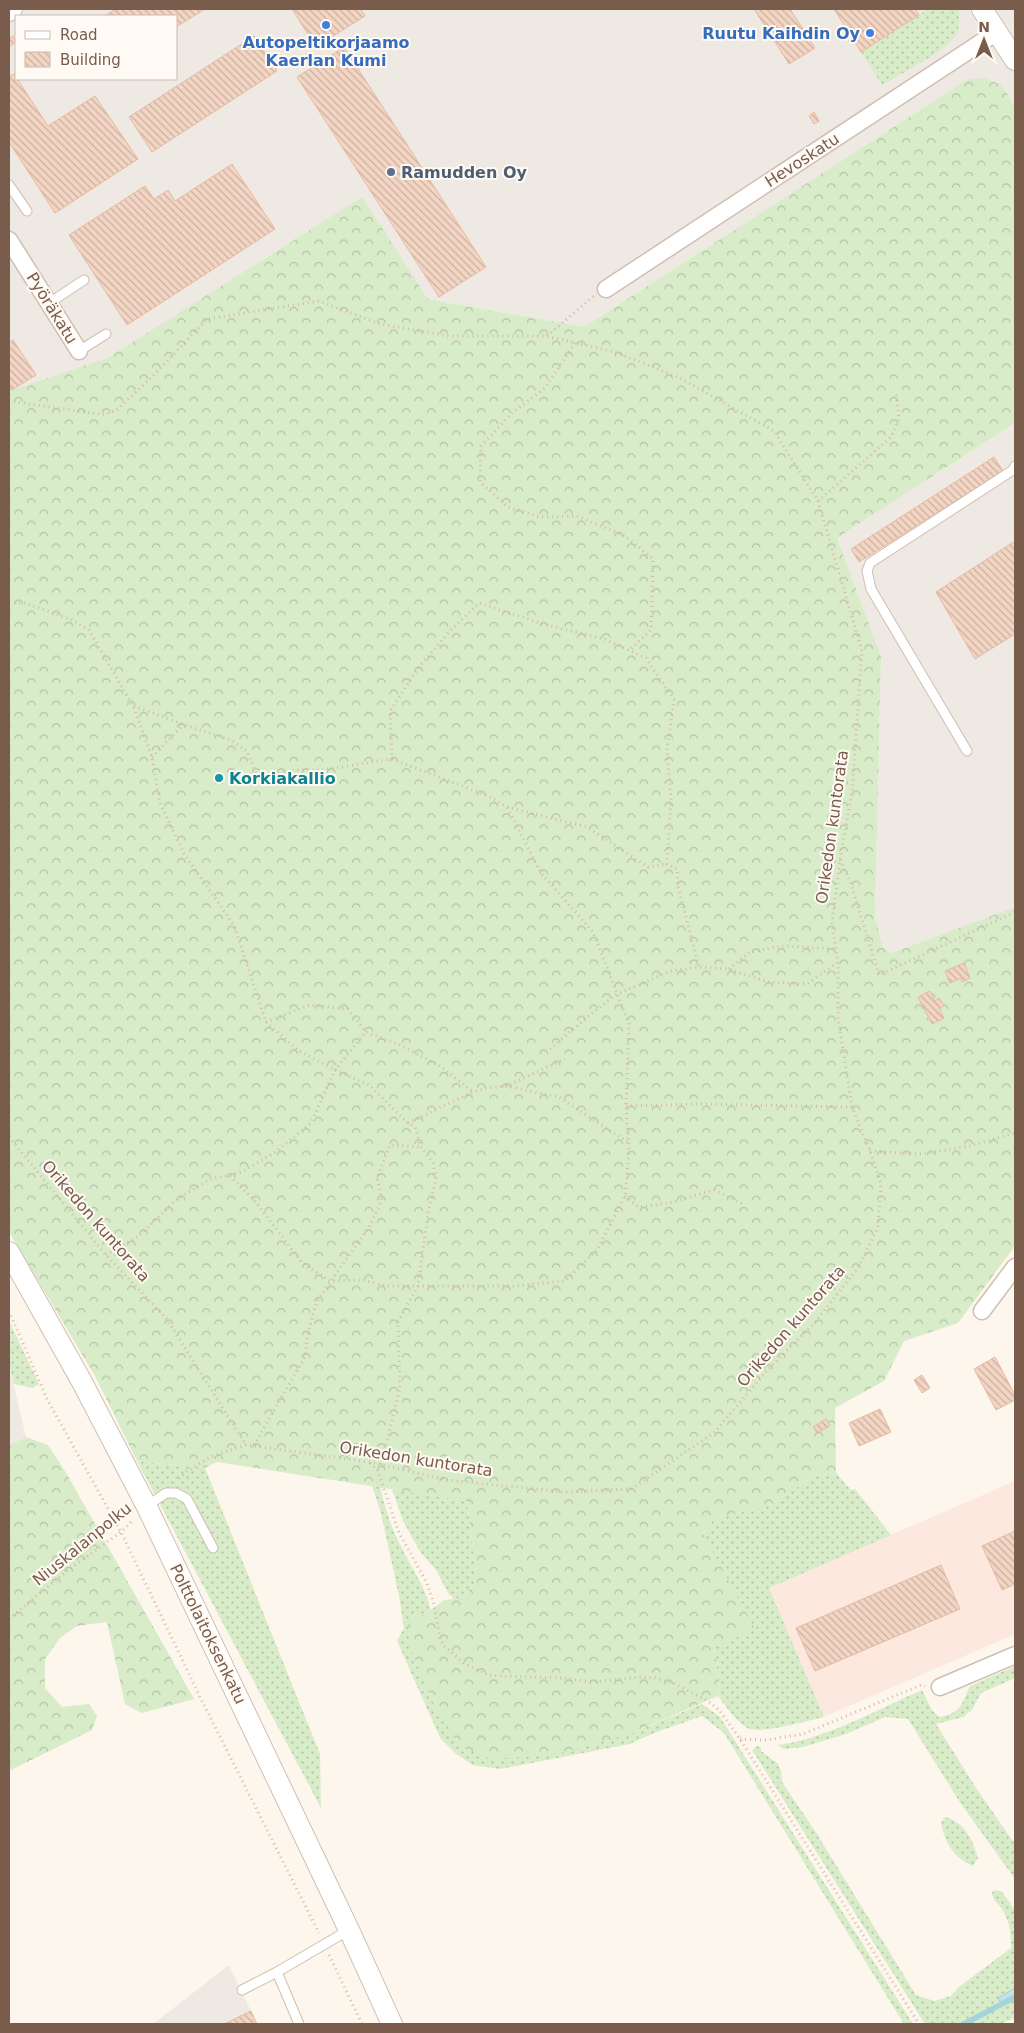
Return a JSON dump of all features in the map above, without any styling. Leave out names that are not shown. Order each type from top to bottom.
[{"type":"street","points":[[982,9],[1015,60]]},
{"type":"street","name":"Hevoskatu","points":[[606,289],[997,32]]},
{"type":"street","name":"Pyöräkatu","points":[[9,240],[79,351]]},
{"type":"street","name":"Polttolaitoksenkatu","points":[[9,1252],[82,1382],[147,1506],[392,2024]]},
{"type":"street","points":[[982,1311],[1015,1267]]},
{"type":"street","points":[[940,1687],[1015,1655]]},
{"type":"lane","points":[[9,185],[27,211]]},
{"type":"lane","points":[[49,303],[84,280]]},
{"type":"lane","points":[[79,351],[106,334]]},
{"type":"lane","points":[[966,751],[871,589],[867,571],[870,563],[1013,470],[1015,466]]},
{"type":"lane","points":[[147,1506],[166,1493],[176,1493],[187,1499],[213,1548]]},
{"type":"lane","points":[[242,1990],[349,1930]]},
{"type":"lane","points":[[277,1972],[299,2024]]},
{"type":"path","points":[[546,336],[590,298],[606,289]]},
{"type":"path","name":"Orikedon kuntorata","points":[[9,401],[105,414],[118,409],[156,373],[207,319],[319,302],[380,324],[449,336],[546,336],[615,352],[680,378],[774,431],[818,501],[862,651],[852,792],[840,860],[832,922],[838,963],[838,1018],[852,1108],[881,1184],[878,1227],[858,1268],[815,1322],[765,1373],[715,1432],[631,1489],[565,1492],[446,1480],[369,1462],[246,1445],[198,1463],[186,1472],[166,1493]]},
{"type":"path","points":[[575,343],[545,388],[512,413],[481,446],[480,482],[508,507],[540,517],[577,516],[625,536],[653,560],[651,630],[630,650]]},
{"type":"path","points":[[818,501],[891,437],[898,419],[896,392]]},
{"type":"path","points":[[9,603],[25,603],[72,620],[89,630],[133,706],[152,757],[160,803],[184,854],[234,925],[266,1022],[298,1050],[335,1070],[369,1085],[408,1123],[415,1127],[421,1146],[433,1163],[436,1178],[429,1208],[418,1286],[398,1322],[400,1388],[381,1465]]},
{"type":"path","points":[[392,759],[390,711],[419,667],[450,631],[479,603],[543,624],[604,639],[646,658],[674,700],[667,750],[672,799],[667,864]]},
{"type":"path","points":[[133,706],[231,740],[247,751],[257,776],[296,770],[322,770],[392,759],[488,796],[507,807],[587,826],[648,867],[667,864],[677,869],[678,887],[699,967]]},
{"type":"path","points":[[152,757],[184,725]]},
{"type":"path","points":[[230,1176],[255,1201],[302,1263],[330,1281],[364,1280],[386,1286],[513,1286],[565,1281],[597,1250],[625,1196],[629,1143],[626,1106],[629,1024],[593,932],[540,873],[507,807]]},
{"type":"path","points":[[840,860],[850,881],[879,975],[1015,912]]},
{"type":"path","points":[[728,969],[750,952],[784,946],[836,949]]},
{"type":"path","points":[[550,1049],[617,994],[672,971],[699,967],[728,969],[768,982],[807,984],[838,963]]},
{"type":"path","points":[[266,1022],[310,1005],[348,1009],[366,1032],[400,1045],[440,1066],[473,1092]]},
{"type":"path","points":[[106,1255],[139,1236],[176,1200],[208,1180],[242,1172],[274,1153],[311,1123],[335,1070],[366,1032]]},
{"type":"path","points":[[506,1086],[566,1059]]},
{"type":"path","points":[[408,1123],[473,1092],[506,1086],[559,1097],[629,1143]]},
{"type":"path","points":[[626,1106],[699,1104],[852,1108]]},
{"type":"path","points":[[870,1151],[921,1154],[970,1146],[1015,1133]]},
{"type":"path","name":"Orikedon kuntorata","points":[[9,1137],[106,1255],[166,1318],[246,1445]]},
{"type":"path","points":[[254,1446],[304,1357],[308,1332],[317,1302],[369,1227],[382,1200],[377,1178],[390,1145],[421,1146]]},
{"type":"path","points":[[625,1196],[638,1207],[669,1203],[714,1190],[745,1205]]},
{"type":"path","points":[[9,1311],[47,1399],[121,1532],[362,2024]]},
{"type":"path","points":[[369,1462],[378,1471],[399,1533],[427,1583],[434,1605],[440,1638],[444,1646],[464,1663],[488,1675],[500,1676],[563,1678],[592,1682],[641,1677],[655,1678],[673,1683],[708,1701],[719,1710],[740,1739],[919,2024]]},
{"type":"path","name":"Niuskalanpolku","points":[[9,1619],[68,1570],[121,1532],[147,1506]]},
{"type":"path","points":[[740,1739],[766,1740],[803,1734],[921,1686],[940,1687]]},
{"type":"shaded area","points":[[9,9],[1015,9],[1015,107],[1002,85],[968,79],[584,327],[428,299],[361,198],[109,357],[12,390],[9,385]]},
{"type":"shaded area","points":[[1015,423],[1015,907],[891,953],[883,947],[875,918],[881,656],[837,538]]},
{"type":"shaded area","points":[[9,1365],[26,1437],[9,1445]]},
{"type":"shaded area","points":[[1015,1481],[1015,1634],[824,1717],[768,1588]]},
{"type":"shaded area","points":[[229,1965],[257,2024],[153,2024]]},
{"type":"green space","points":[[928,9],[958,9],[959,22],[956,35],[950,42],[932,55],[882,85],[861,52]]},
{"type":"green space","points":[[984,78],[1002,85],[1015,107],[1015,423],[837,538],[881,656],[875,918],[883,947],[891,953],[1015,907],[1015,1246],[958,1323],[904,1341],[884,1381],[835,1408],[836,1473],[814,1476],[770,1505],[714,1519],[703,1534],[755,1629],[714,1647],[720,1687],[718,1696],[627,1735],[561,1753],[493,1760],[459,1746],[434,1705],[410,1647],[408,1618],[424,1615],[444,1600],[462,1598],[477,1581],[467,1501],[217,1462],[205,1468],[137,1461],[95,1376],[9,1232],[9,385],[12,390],[109,357],[362,197],[428,299],[584,327],[968,79]]},
{"type":"green space","points":[[9,1321],[39,1384],[33,1388],[14,1384],[9,1365]]},
{"type":"green space","points":[[26,1437],[48,1445],[68,1476],[194,1699],[142,1713],[125,1704],[107,1622],[77,1626],[60,1638],[45,1659],[45,1688],[62,1707],[89,1704],[97,1716],[92,1730],[9,1771],[9,1445]]},
{"type":"green space","points":[[137,1461],[205,1468],[320,1754],[321,1808]]},
{"type":"green space","points":[[836,1473],[851,1490],[855,1489],[891,1535],[769,1588],[824,1717],[762,1730],[747,1728],[735,1718],[718,1696],[720,1687],[714,1647],[754,1629],[703,1535],[714,1519],[770,1505],[814,1476]]},
{"type":"green space","points":[[372,1486],[380,1487],[394,1532],[425,1592],[431,1610],[424,1615],[627,1735],[702,1704],[720,1717],[913,2024],[904,2024],[724,1733],[702,1716],[654,1733],[630,1744],[500,1769],[473,1765],[456,1754],[440,1738],[397,1641],[404,1628],[399,1596],[381,1513]]},
{"type":"green space","points":[[392,1489],[467,1501],[477,1581],[462,1598],[454,1599],[448,1593],[436,1570],[421,1553],[403,1521]]},
{"type":"green space","points":[[1015,1666],[1015,1678],[981,1693],[972,1710],[963,1717],[936,1724],[976,1788],[1015,1844],[1015,1879],[961,1804],[908,1719],[885,1717],[846,1734],[803,1747],[784,1749],[777,1745],[795,1742],[832,1730],[922,1690],[932,1710],[939,1717],[946,1716],[960,1707],[970,1686]]},
{"type":"green space","points":[[757,1746],[761,1747],[761,1751],[778,1764],[782,1782],[815,1831],[916,1995],[934,2001],[951,1996],[959,1987],[1011,1948],[1007,1918],[992,1895],[992,1892],[996,1890],[1002,1892],[1015,1910],[1015,1988],[998,1998],[1002,2006],[1015,2000],[1015,2018],[1000,2024],[925,2024],[752,1750]]},
{"type":"green space","points":[[945,1817],[958,1823],[971,1839],[978,1858],[973,1866],[960,1858],[951,1849],[941,1823]]},
{"type":"water","points":[[1015,1988],[1015,2000],[1002,2006],[998,1998]]},
{"type":"building","points":[[116,9],[205,9],[178,26],[178,15],[106,15]]},
{"type":"building","name":"Autopeltikorjaamo Kaerlan Kumi","points":[[292,9],[361,9],[365,16],[316,47]]},
{"type":"building","points":[[754,9],[790,9],[815,48],[789,64]]},
{"type":"building","name":"Ruutu Kaihdin Oy","points":[[834,9],[915,9],[919,15],[861,52]]},
{"type":"building","points":[[13,36],[15,43],[9,47],[9,39]]},
{"type":"building","points":[[254,36],[277,71],[152,152],[129,117]]},
{"type":"building","points":[[344,47],[486,267],[439,297],[297,77]]},
{"type":"building","points":[[14,74],[15,80],[18,80],[48,126],[95,96],[138,159],[55,213],[9,142],[9,77]]},
{"type":"building","points":[[814,112],[819,121],[814,124],[809,116]]},
{"type":"building","points":[[232,164],[275,229],[127,325],[69,235],[145,186],[154,199],[168,190],[175,201]]},
{"type":"building","points":[[13,340],[36,375],[12,390],[9,385],[9,343]]},
{"type":"building","points":[[994,457],[1003,471],[859,562],[851,549]]},
{"type":"building","points":[[1015,541],[1015,634],[975,659],[936,592]]},
{"type":"building","points":[[964,963],[970,978],[962,982],[961,978],[950,983],[945,971]]},
{"type":"building","points":[[930,991],[935,1001],[939,998],[944,1006],[939,1008],[944,1018],[932,1024],[918,997]]},
{"type":"building","points":[[995,1357],[1015,1395],[1015,1400],[996,1410],[974,1369]]},
{"type":"building","points":[[922,1375],[930,1388],[922,1393],[914,1380]]},
{"type":"building","points":[[880,1409],[891,1432],[859,1446],[849,1423]]},
{"type":"building","points":[[826,1419],[830,1426],[817,1433],[813,1427]]},
{"type":"building","points":[[1015,1531],[1015,1584],[1002,1590],[982,1546]]},
{"type":"building","points":[[941,1565],[960,1609],[815,1671],[796,1628]]},
{"type":"building","points":[[251,2011],[257,2024],[224,2024]]},
{"type":"waterway","points":[[964,2024],[1015,1997]]},
{"type":"place","name":"Autopeltikorjaamo Kaerlan Kumi","points":[[326,25]]},
{"type":"place","name":"Ruutu Kaihdin Oy","points":[[870,33]]},
{"type":"place","name":"Ramudden Oy","points":[[391,172]]},
{"type":"place","name":"Korkiakallio","points":[[219,778]]}]
